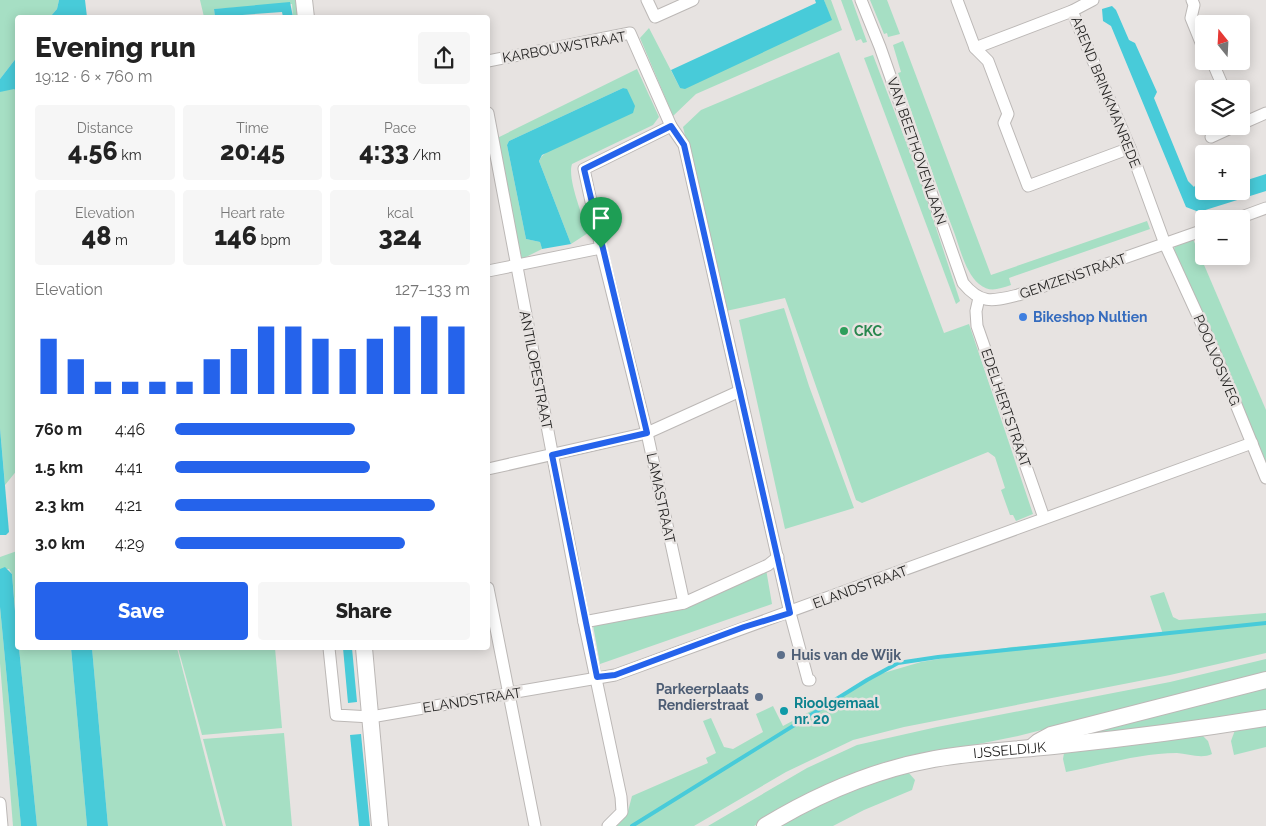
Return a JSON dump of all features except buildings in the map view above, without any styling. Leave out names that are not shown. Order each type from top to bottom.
[{"type":"street","points":[[304,0],[306,15]]},
{"type":"street","points":[[647,0],[655,17],[693,0]]},
{"type":"street","name":"VAN BEETHOVENLAAN","points":[[861,0],[880,47],[963,283],[979,298]]},
{"type":"street","points":[[957,0],[975,48],[988,61],[1008,114],[1004,123],[1028,186],[1130,148]]},
{"type":"street","points":[[1072,11],[1093,0]]},
{"type":"street","points":[[1192,0],[1194,5],[1191,18],[1195,28]]},
{"type":"street","name":"AREND BRINKMANREDE","points":[[975,48],[1072,11],[1130,148],[1166,244]]},
{"type":"street","name":"KARBOUWSTRAAT","points":[[490,61],[630,33],[671,126]]},
{"type":"street","points":[[1250,120],[1266,113]]},
{"type":"street","name":"ANTILOPESTRAAT","points":[[490,124],[584,622],[597,677],[622,805],[622,812],[608,826]]},
{"type":"street","points":[[671,126],[684,145],[790,613],[808,680],[810,680]]},
{"type":"street","name":"LAMASTRAAT","points":[[671,126],[584,169],[601,248],[647,433],[684,603]]},
{"type":"street","points":[[1250,214],[1266,208]]},
{"type":"street","name":"GEMZENSTRAAT","points":[[979,298],[996,301],[1018,295],[1195,233]]},
{"type":"street","name":"POOLVOSWEG","points":[[1166,244],[1215,354],[1266,478]]},
{"type":"street","points":[[490,271],[601,248]]},
{"type":"street","name":"EDELHERTSTRAAT","points":[[979,298],[976,311],[977,326],[1044,518]]},
{"type":"street","points":[[490,468],[647,433],[740,391]]},
{"type":"street","name":"ELANDSTRAAT","points":[[329,650],[336,715],[371,717],[509,695],[615,675],[744,627],[790,613],[1252,443]]},
{"type":"street","points":[[584,622],[684,603],[768,564],[778,557]]},
{"type":"street","points":[[490,598],[534,826]]},
{"type":"street","points":[[364,650],[380,826]]},
{"type":"street","points":[[1031,748],[1051,735],[1266,680]]},
{"type":"street","name":"IJSSELDIJK","points":[[765,826],[819,796],[873,774],[935,758],[1165,734],[1266,718]]},
{"type":"street","points":[[0,804],[2,826]]},
{"type":"green space","points":[[0,0],[59,0],[57,9],[52,15],[15,15],[15,60],[0,79]]},
{"type":"green space","points":[[200,0],[298,0],[300,15],[293,15],[292,4],[214,9],[215,15],[204,15]]},
{"type":"green space","points":[[824,0],[831,0],[842,30],[696,94],[673,116],[640,38],[649,28],[680,88],[831,20]]},
{"type":"green space","points":[[841,0],[852,0],[867,42],[863,43],[861,39],[856,41]]},
{"type":"green space","points":[[870,0],[887,0],[900,34],[888,37],[887,33],[884,34]]},
{"type":"green space","points":[[903,41],[991,275],[1147,221],[1150,229],[1009,278],[1011,285],[998,289],[987,289],[979,284],[970,273],[964,260],[898,73],[901,72],[893,45]]},
{"type":"green space","points":[[839,52],[944,333],[969,324],[1033,514],[1016,521],[1013,515],[1010,515],[1001,490],[1005,488],[995,457],[988,452],[862,503],[856,500],[785,298],[726,311],[683,127],[701,110]]},
{"type":"green space","points":[[873,55],[920,179],[960,301],[956,304],[864,58]]},
{"type":"green space","points":[[637,69],[659,117],[653,125],[572,164],[571,171],[574,188],[588,233],[571,244],[539,161],[542,156],[627,90],[623,88],[509,141],[507,145],[526,239],[540,242],[542,249],[522,259],[503,204],[491,141]]},
{"type":"green space","points":[[6,89],[15,90],[15,473],[5,485],[0,428],[0,92]]},
{"type":"green space","points":[[1193,239],[1195,244],[1195,265],[1204,265],[1266,410],[1266,465],[1173,255],[1175,245]]},
{"type":"green space","points":[[784,308],[809,386],[854,508],[785,529],[739,320]]},
{"type":"green space","points":[[15,552],[15,607],[12,574],[9,569],[0,569],[0,557]]},
{"type":"green space","points":[[766,569],[772,604],[600,664],[593,625],[684,606]]},
{"type":"green space","points":[[1164,592],[1173,617],[1179,620],[1266,613],[1266,653],[1170,675],[904,727],[853,740],[786,772],[694,826],[617,826],[627,815],[632,796],[708,763],[706,758],[716,753],[703,721],[711,718],[724,747],[733,749],[763,732],[756,714],[773,706],[783,726],[880,674],[921,662],[1012,647],[1163,634],[1150,596]]},
{"type":"green space","points":[[0,607],[21,826],[13,826],[0,663]]},
{"type":"green space","points":[[19,650],[71,650],[87,826],[37,826]]},
{"type":"green space","points":[[92,650],[178,650],[223,826],[108,826]]},
{"type":"green space","points":[[179,650],[275,650],[282,728],[202,735]]},
{"type":"green space","points":[[1266,659],[1266,673],[1018,736],[929,754],[794,802],[754,826],[708,826],[807,768],[857,745],[937,727],[1170,682]]},
{"type":"green space","points":[[1266,687],[1266,713],[1078,736]]},
{"type":"green space","points":[[1266,726],[1266,747],[1234,755],[1231,741],[1235,730]]},
{"type":"green space","points":[[284,733],[292,826],[226,826],[203,739]]},
{"type":"green space","points":[[1203,736],[1208,741],[1212,754],[1204,756],[1177,753],[1149,755],[1066,772],[1063,759],[1064,753]]},
{"type":"green space","points":[[908,772],[915,780],[912,790],[864,810],[833,826],[778,826],[858,787]]},
{"type":"water","points":[[59,0],[85,0],[87,15],[52,15],[57,9]]},
{"type":"water","points":[[815,0],[824,0],[832,20],[685,89],[680,88],[671,70],[816,3]]},
{"type":"water","points":[[290,2],[293,15],[283,15],[282,12],[215,15],[214,9]]},
{"type":"water","points":[[1112,6],[1116,10],[1129,40],[1135,43],[1157,92],[1154,98],[1188,181],[1194,187],[1195,186],[1195,200],[1237,200],[1205,210],[1195,210],[1186,207],[1111,26],[1103,21],[1102,9]]},
{"type":"water","points":[[15,60],[15,90],[0,92],[0,79]]},
{"type":"water","points":[[623,88],[627,89],[635,106],[633,113],[542,155],[539,161],[571,244],[542,249],[540,242],[526,239],[507,145],[509,141]]},
{"type":"water","points":[[1266,174],[1266,191],[1250,196],[1250,179]]},
{"type":"water","points":[[0,428],[9,532],[6,535],[0,535]]},
{"type":"water","points":[[5,567],[12,574],[15,611],[15,650],[19,650],[37,826],[21,826],[0,607],[0,569]]},
{"type":"water","points":[[71,650],[92,650],[108,826],[87,826]]},
{"type":"water","points":[[343,650],[352,650],[357,702],[348,703]]},
{"type":"water","points":[[361,734],[370,826],[359,826],[350,735]]},
{"type":"waterway","points":[[632,826],[867,680],[898,663],[938,657],[1266,623]]},
{"type":"place","name":"Bikeshop Nultien","points":[[1023,317]]},
{"type":"place","name":"CKC","points":[[844,331]]},
{"type":"place","name":"Huis van de Wijk","points":[[781,655]]},
{"type":"place","name":"Parkeerplaats Rendierstraat","points":[[759,697]]},
{"type":"place","name":"Rioolgemaal nr. 20","points":[[784,711]]},
{"type":"route","points":[[671,126],[684,145],[790,613],[744,627],[615,675],[597,677],[584,622],[552,455],[647,433],[601,248],[584,169],[671,126]]}]
